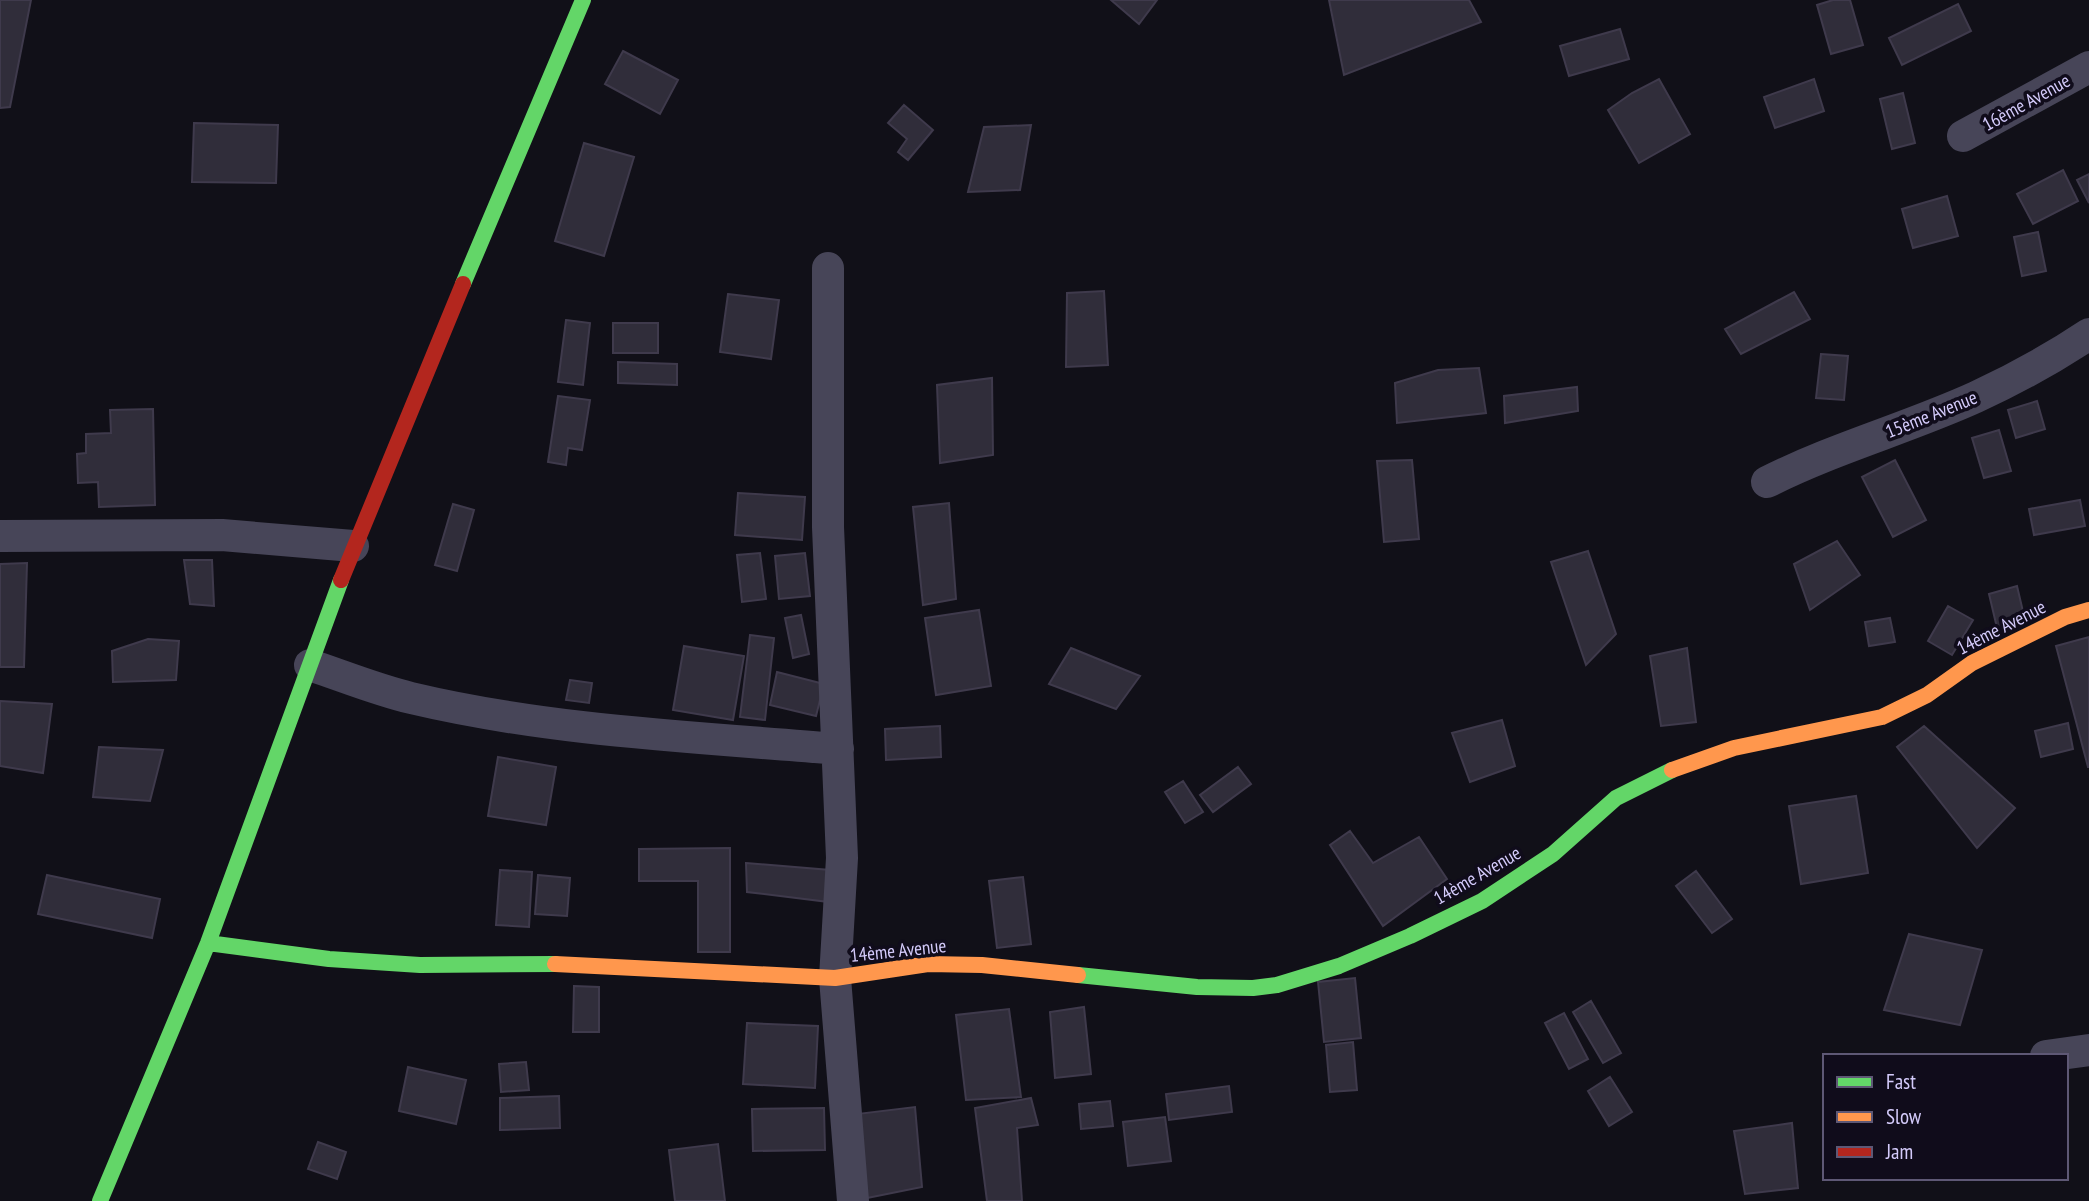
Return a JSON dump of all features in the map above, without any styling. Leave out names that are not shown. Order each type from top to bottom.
[{"type":"street","points":[[100,1201],[208,943],[353,546],[580,1]]},
{"type":"street","name":"16ème Avenue","points":[[1964,136],[2089,67]]},
{"type":"street","points":[[828,268],[828,527],[842,858],[835,978],[853,1201]]},
{"type":"street","name":"15ème Avenue","points":[[1767,482],[1802,464],[1974,398],[2057,355],[2089,334]]},
{"type":"street","points":[[0,536],[222,535],[353,546]]},
{"type":"street","name":"14ème Avenue","points":[[208,943],[329,959],[420,965],[547,964],[835,978],[928,964],[982,965],[1197,987],[1253,988],[1277,985],[1339,966],[1482,901],[1553,854],[1616,798],[1679,767],[1734,748],[1882,718],[1927,695],[1972,663],[2065,617],[2089,610]]},
{"type":"street","points":[[310,665],[409,698],[529,720],[645,733],[838,749]]},
{"type":"street","points":[[2060,1054],[2089,1050]]},
{"type":"building","points":[[0,0],[31,0],[10,107],[0,108]]},
{"type":"building","points":[[1111,0],[1157,0],[1139,24]]},
{"type":"building","points":[[1329,0],[1469,0],[1481,22],[1344,75]]},
{"type":"building","points":[[1833,0],[1850,0],[1863,45],[1831,54],[1817,5]]},
{"type":"building","points":[[1958,4],[1971,31],[1902,65],[1889,38]]},
{"type":"building","points":[[1620,29],[1629,59],[1569,76],[1560,46]]},
{"type":"building","points":[[623,51],[678,80],[660,114],[605,84]]},
{"type":"building","points":[[1659,79],[1690,134],[1639,163],[1608,110]]},
{"type":"building","points":[[1814,79],[1824,111],[1775,128],[1764,97]]},
{"type":"building","points":[[1903,93],[1915,143],[1892,149],[1880,99]]},
{"type":"building","points":[[904,105],[933,130],[908,160],[898,152],[907,139],[888,123]]},
{"type":"building","points":[[194,123],[278,125],[276,183],[192,182]]},
{"type":"building","points":[[1031,125],[1020,190],[968,192],[984,127]]},
{"type":"building","points":[[584,143],[634,157],[604,256],[555,241]]},
{"type":"building","points":[[2063,170],[2078,201],[2033,224],[2017,194]]},
{"type":"building","points":[[2089,174],[2089,203],[2077,180]]},
{"type":"building","points":[[1947,196],[1958,236],[1913,248],[1902,209]]},
{"type":"building","points":[[2038,232],[2046,271],[2022,276],[2014,237]]},
{"type":"building","points":[[1104,291],[1108,365],[1066,367],[1067,293]]},
{"type":"building","points":[[1794,292],[1810,319],[1741,354],[1725,329]]},
{"type":"building","points":[[728,294],[779,300],[771,359],[720,352]]},
{"type":"building","points":[[566,320],[590,323],[583,385],[558,382]]},
{"type":"building","points":[[613,323],[658,323],[658,353],[613,353]]},
{"type":"building","points":[[1821,354],[1848,356],[1844,400],[1816,398]]},
{"type":"building","points":[[618,362],[677,364],[677,385],[618,383]]},
{"type":"building","points":[[1479,368],[1486,413],[1397,423],[1395,383],[1438,370]]},
{"type":"building","points":[[992,378],[993,455],[940,463],[937,385]]},
{"type":"building","points":[[1577,387],[1578,411],[1505,423],[1504,396]]},
{"type":"building","points":[[558,396],[590,400],[582,450],[568,448],[566,465],[548,462]]},
{"type":"building","points":[[2037,401],[2045,429],[2016,438],[2008,410]]},
{"type":"building","points":[[153,409],[155,505],[99,507],[98,482],[78,483],[77,454],[86,453],[86,434],[111,433],[110,410]]},
{"type":"building","points":[[1999,430],[2011,471],[1984,478],[1972,438]]},
{"type":"building","points":[[1412,460],[1419,539],[1384,542],[1377,461]]},
{"type":"building","points":[[1895,460],[1926,520],[1893,537],[1862,477]]},
{"type":"building","points":[[738,493],[805,497],[802,540],[735,535]]},
{"type":"building","points":[[2080,500],[2085,526],[2034,535],[2029,509]]},
{"type":"building","points":[[949,503],[956,599],[923,605],[913,507]]},
{"type":"building","points":[[453,504],[474,510],[457,571],[435,565]]},
{"type":"building","points":[[1837,541],[1860,575],[1810,610],[1794,564]]},
{"type":"building","points":[[1588,551],[1616,634],[1586,665],[1551,562]]},
{"type":"building","points":[[760,553],[766,599],[742,602],[737,555]]},
{"type":"building","points":[[805,553],[810,596],[779,599],[775,556]]},
{"type":"building","points":[[184,560],[212,560],[214,606],[190,604]]},
{"type":"building","points":[[27,563],[24,667],[0,667],[0,564]]},
{"type":"building","points":[[2017,586],[2025,620],[1997,628],[1989,594]]},
{"type":"building","points":[[1948,606],[1973,620],[1952,655],[1928,641]]},
{"type":"building","points":[[979,610],[991,686],[936,695],[925,618]]},
{"type":"building","points":[[801,615],[809,654],[793,658],[785,618]]},
{"type":"building","points":[[1890,618],[1895,642],[1869,646],[1865,622]]},
{"type":"building","points":[[750,635],[774,638],[765,720],[740,717]]},
{"type":"building","points":[[2089,637],[2089,767],[2088,767],[2056,646]]},
{"type":"building","points":[[148,639],[179,641],[176,680],[113,682],[112,651]]},
{"type":"building","points":[[684,646],[744,656],[733,720],[673,710]]},
{"type":"building","points":[[1071,648],[1140,676],[1116,709],[1049,684]]},
{"type":"building","points":[[1687,648],[1696,722],[1661,726],[1650,656]]},
{"type":"building","points":[[777,672],[824,684],[816,716],[770,705]]},
{"type":"building","points":[[570,680],[592,683],[589,703],[566,700]]},
{"type":"building","points":[[0,701],[52,704],[43,773],[0,766]]},
{"type":"building","points":[[1502,720],[1515,766],[1470,782],[1452,733]]},
{"type":"building","points":[[2068,723],[2073,749],[2041,757],[2035,731]]},
{"type":"building","points":[[940,726],[941,757],[886,760],[885,729]]},
{"type":"building","points":[[1924,726],[2015,808],[1977,848],[1897,747]]},
{"type":"building","points":[[99,747],[163,750],[150,801],[93,797]]},
{"type":"building","points":[[498,757],[556,767],[546,825],[488,816]]},
{"type":"building","points":[[1238,767],[1251,784],[1213,812],[1200,795]]},
{"type":"building","points":[[1183,781],[1203,812],[1185,823],[1165,792]]},
{"type":"building","points":[[1856,796],[1868,873],[1801,884],[1789,806]]},
{"type":"building","points":[[1350,831],[1373,863],[1419,837],[1447,879],[1383,926],[1330,845]]},
{"type":"building","points":[[730,848],[730,952],[698,952],[698,881],[639,881],[639,849]]},
{"type":"building","points":[[746,863],[830,870],[829,902],[747,892]]},
{"type":"building","points":[[500,870],[532,872],[529,927],[496,925]]},
{"type":"building","points":[[1696,871],[1732,919],[1712,933],[1676,886]]},
{"type":"building","points":[[47,875],[160,899],[152,938],[38,914]]},
{"type":"building","points":[[538,875],[570,878],[567,916],[535,914]]},
{"type":"building","points":[[1023,877],[1031,944],[997,948],[989,881]]},
{"type":"building","points":[[1909,934],[1982,950],[1960,1025],[1884,1010]]},
{"type":"building","points":[[1355,978],[1361,1038],[1324,1042],[1318,982]]},
{"type":"building","points":[[574,986],[599,987],[599,1032],[573,1032]]},
{"type":"building","points":[[1591,1001],[1621,1053],[1603,1063],[1573,1012]]},
{"type":"building","points":[[1084,1007],[1091,1074],[1055,1078],[1050,1012]]},
{"type":"building","points":[[1009,1009],[1021,1097],[966,1100],[956,1015]]},
{"type":"building","points":[[1564,1013],[1588,1059],[1569,1069],[1545,1023]]},
{"type":"building","points":[[747,1023],[818,1026],[815,1088],[743,1084]]},
{"type":"building","points":[[1353,1042],[1357,1090],[1330,1092],[1326,1045]]},
{"type":"building","points":[[526,1062],[529,1090],[501,1092],[499,1064]]},
{"type":"building","points":[[408,1067],[466,1080],[456,1124],[399,1111]]},
{"type":"building","points":[[1610,1077],[1632,1112],[1609,1126],[1588,1091]]},
{"type":"building","points":[[1229,1086],[1232,1112],[1169,1120],[1166,1094]]},
{"type":"building","points":[[559,1096],[560,1128],[500,1130],[500,1098]]},
{"type":"building","points":[[1031,1098],[1038,1125],[1017,1128],[1022,1201],[987,1201],[975,1108]]},
{"type":"building","points":[[1110,1101],[1113,1126],[1081,1129],[1079,1104]]},
{"type":"building","points":[[915,1107],[922,1187],[867,1198],[857,1114]]},
{"type":"building","points":[[824,1108],[825,1150],[753,1151],[752,1109]]},
{"type":"building","points":[[1165,1117],[1171,1161],[1128,1166],[1123,1122]]},
{"type":"building","points":[[1792,1123],[1798,1188],[1745,1194],[1734,1131]]},
{"type":"building","points":[[318,1142],[346,1152],[337,1179],[308,1169]]},
{"type":"building","points":[[718,1144],[725,1201],[675,1201],[669,1150]]},
{"type":"traffic: fast","points":[[463,284],[583,0]]},
{"type":"traffic: fast","points":[[100,1201],[208,943],[341,580]]},
{"type":"traffic: fast","points":[[1078,975],[1197,987],[1253,988],[1277,985],[1339,966],[1482,901],[1553,854],[1616,798],[1672,770]]},
{"type":"traffic: fast","points":[[208,943],[329,959],[420,965],[555,964]]},
{"type":"traffic: slow","points":[[1672,770],[1734,748],[1882,717],[1927,695],[1972,663],[2065,617],[2089,610]]},
{"type":"traffic: slow","points":[[555,964],[835,978],[928,964],[982,965],[1078,975]]},
{"type":"traffic: jam","points":[[341,580],[463,284]]}]
